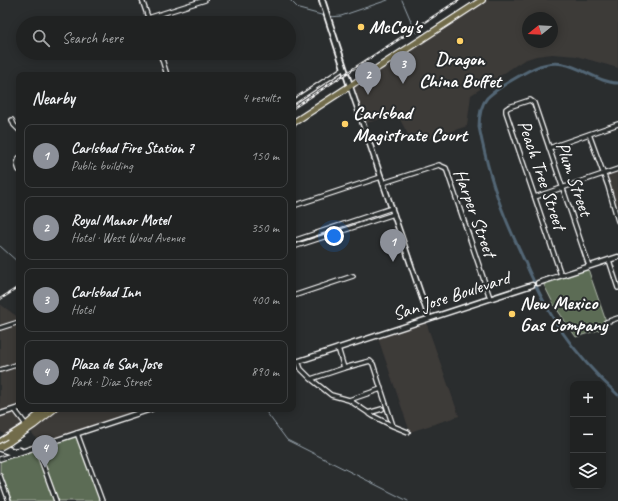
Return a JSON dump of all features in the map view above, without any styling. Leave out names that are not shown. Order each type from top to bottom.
[{"type":"highway","points":[[296,121],[482,0]]},
{"type":"highway","points":[[27,427],[42,412]]},
{"type":"highway","points":[[2,444],[50,412]]},
{"type":"main road","points":[[322,0],[350,86]]},
{"type":"street","points":[[142,0],[147,16]]},
{"type":"street","points":[[154,16],[205,0]]},
{"type":"street","points":[[162,60],[166,72]]},
{"type":"street","points":[[296,100],[344,68]]},
{"type":"street","points":[[350,86],[429,318]]},
{"type":"street","name":"Plum Street","points":[[532,101],[534,103],[589,266]]},
{"type":"street","name":"Peach Tree Street","points":[[532,101],[509,106],[506,112],[561,275]]},
{"type":"street","points":[[12,120],[16,127]]},
{"type":"street","points":[[549,148],[618,124]]},
{"type":"street","points":[[589,134],[618,221]]},
{"type":"street","name":"Harper Street","points":[[383,183],[439,165],[447,170],[490,298]]},
{"type":"street","points":[[535,197],[618,169]]},
{"type":"street","points":[[296,205],[381,177]]},
{"type":"street","points":[[296,240],[392,208]]},
{"type":"street","points":[[296,246],[394,214]]},
{"type":"street","name":"San Jose Boulevard","points":[[298,361],[618,257]]},
{"type":"street","points":[[609,260],[618,288]]},
{"type":"street","points":[[296,295],[353,276]]},
{"type":"street","points":[[606,322],[618,318]]},
{"type":"street","points":[[0,328],[16,323]]},
{"type":"street","points":[[338,348],[344,368]]},
{"type":"street","points":[[298,361],[301,370],[331,395],[349,400],[368,413],[408,432]]},
{"type":"street","points":[[311,379],[370,361],[373,364],[393,426]]},
{"type":"street","points":[[0,370],[16,365]]},
{"type":"street","points":[[349,400],[381,389]]},
{"type":"street","points":[[368,413],[382,408]]},
{"type":"street","points":[[0,414],[16,409]]},
{"type":"street","points":[[19,412],[27,427]]},
{"type":"street","points":[[0,459],[142,412]]},
{"type":"street","points":[[77,433],[102,501]]},
{"type":"street","points":[[2,444],[13,451],[25,450]]},
{"type":"street","points":[[2,444],[10,453],[15,454]]},
{"type":"street","points":[[36,446],[56,501]]},
{"type":"street","points":[[0,476],[9,501]]},
{"type":"shaded area","points":[[482,0],[618,0],[618,68],[576,56],[552,54],[536,56],[524,60],[471,95],[467,126],[413,144],[397,114],[363,124],[350,86]]},
{"type":"shaded area","points":[[618,169],[618,211],[615,212],[603,174]]},
{"type":"shaded area","points":[[0,304],[16,316],[16,412],[18,412],[26,425],[8,437],[0,431]]},
{"type":"shaded area","points":[[426,322],[459,416],[410,432],[378,338]]},
{"type":"shaded area","points":[[50,412],[142,412],[41,445],[29,429]]},
{"type":"green space","points":[[587,266],[608,327],[576,337],[554,305],[542,281]]},
{"type":"green space","points":[[77,433],[102,501],[9,501],[0,476],[0,459]]},
{"type":"waterway","points":[[290,0],[299,9],[325,16]]},
{"type":"waterway","points":[[330,17],[341,16],[388,0]]},
{"type":"waterway","points":[[402,0],[414,28]]},
{"type":"waterway","points":[[618,83],[597,78],[577,68],[563,64],[555,63],[540,66],[518,77],[487,98],[481,108],[479,127],[490,172],[501,206],[541,296],[560,329],[573,347],[594,372],[618,395]]},
{"type":"waterway","points":[[0,246],[16,260]]},
{"type":"waterway","points":[[266,412],[287,440],[408,501]]},
{"type":"railway","points":[[296,106],[459,0]]},
{"type":"railway","points":[[0,299],[16,289]]},
{"type":"place","name":"McCoy's","points":[[361,27]]},
{"type":"place","name":"Dragon China Buffet","points":[[460,41]]},
{"type":"place","name":"Carlsbad Inn","points":[[403,84]]},
{"type":"place","name":"Royal Manor Motel","points":[[368,95]]},
{"type":"place","name":"Carlsbad Magistrate Court","points":[[345,124]]},
{"type":"place","name":"Carlsbad Fire Station 7","points":[[393,262]]},
{"type":"place","name":"New Mexico Gas Company","points":[[512,314]]},
{"type":"place","name":"Plaza de San Jose","points":[[45,468]]}]
